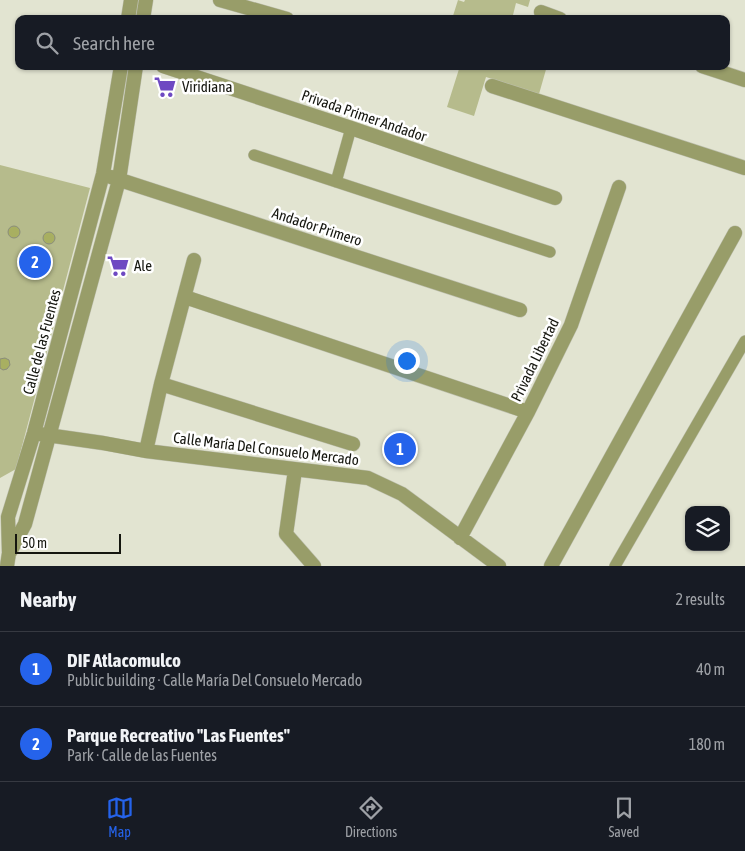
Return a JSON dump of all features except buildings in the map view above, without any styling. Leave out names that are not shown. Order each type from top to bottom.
[{"type":"street","points":[[129,15],[131,0]]},
{"type":"street","points":[[144,15],[146,0]]},
{"type":"street","points":[[220,0],[273,15]]},
{"type":"street","points":[[541,12],[549,15]]},
{"type":"street","name":"Calle de las Fuentes","points":[[8,559],[4,512],[41,434],[103,174],[120,70]]},
{"type":"street","points":[[8,559],[25,524],[41,434],[119,180],[135,70]]},
{"type":"street","name":"Privada Primer Andador","points":[[175,70],[555,198]]},
{"type":"street","points":[[714,70],[745,80]]},
{"type":"street","points":[[492,86],[745,168]]},
{"type":"street","points":[[336,182],[351,128]]},
{"type":"street","points":[[254,155],[550,252]]},
{"type":"street","name":"Andador Primero","points":[[103,174],[520,310]]},
{"type":"street","name":"Privada Libertad","points":[[460,538],[528,412],[571,325],[619,187]]},
{"type":"street","points":[[551,566],[735,233]]},
{"type":"street","points":[[146,451],[161,384],[194,260]]},
{"type":"street","points":[[185,297],[528,412]]},
{"type":"street","points":[[615,566],[745,341]]},
{"type":"street","points":[[161,384],[353,444]]},
{"type":"street","name":"Calle María Del Consuelo Mercado","points":[[41,434],[146,451],[368,478],[402,494],[499,566]]},
{"type":"street","points":[[295,470],[286,534],[314,566]]},
{"type":"street","points":[[4,512],[25,524]]},
{"type":"green space","points":[[458,0],[464,2],[465,0],[530,0],[528,7],[516,3],[513,15],[453,15]]},
{"type":"green space","points":[[459,70],[546,70],[539,94],[486,77],[474,116],[447,107]]},
{"type":"green space","points":[[0,165],[90,188],[16,469],[0,478]]},
{"type":"place","name":"Viridiana","points":[[165,87]]},
{"type":"place","name":"Parque Recreativo \"Las Fuentes\"","points":[[35,262]]},
{"type":"place","name":"Ale","points":[[118,266]]},
{"type":"place","name":"DIF Atlacomulco","points":[[400,449]]}]
